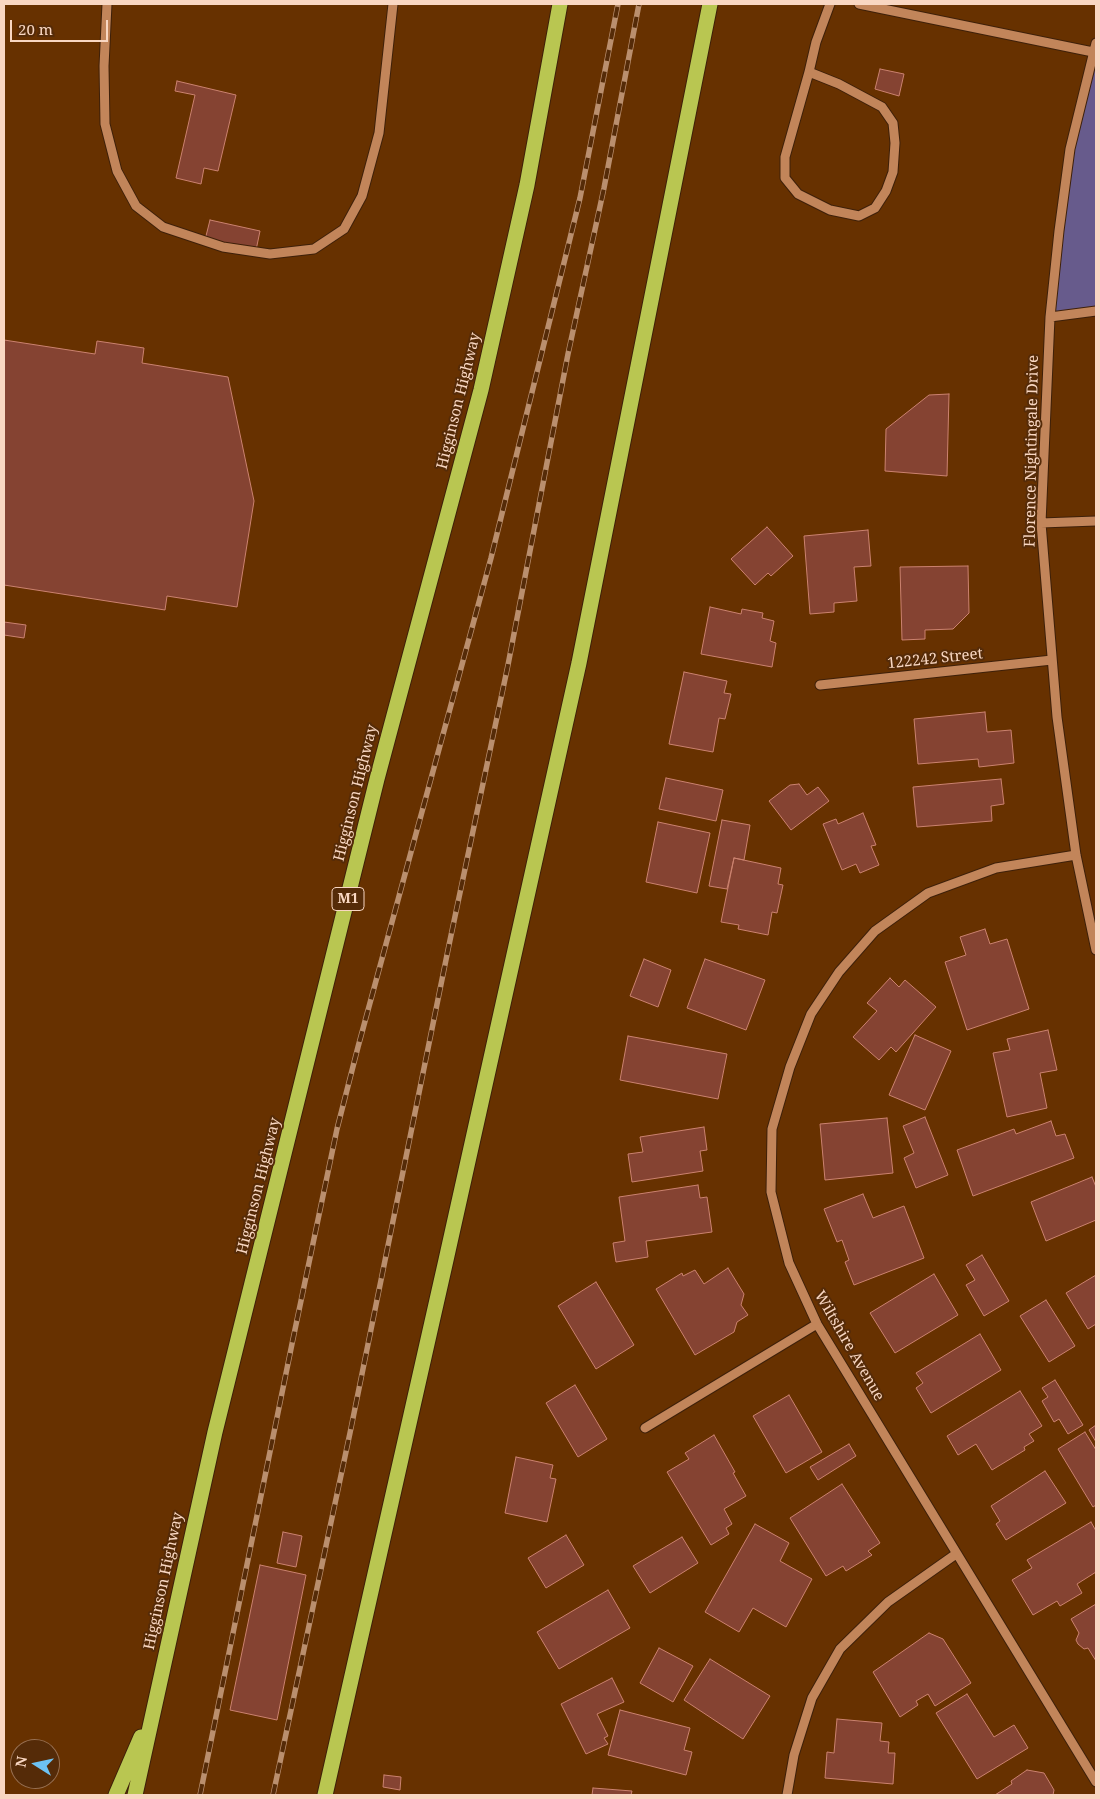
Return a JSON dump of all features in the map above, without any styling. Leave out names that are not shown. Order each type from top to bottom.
[{"type":"highway","name":"Higginson Highway","points":[[135,1795],[215,1432],[375,789],[482,390],[527,185],[560,4]]},
{"type":"highway","points":[[326,1795],[328,1779],[579,663],[710,4]]},
{"type":"highway","points":[[116,1795],[155,1705]]},
{"type":"street","points":[[107,4],[104,66],[105,124],[117,170],[136,206],[163,227],[223,247],[270,254],[314,249],[344,229],[362,196],[379,133],[393,4]]},
{"type":"street","points":[[810,72],[839,84],[882,107],[893,123],[895,143],[893,172],[886,191],[874,208],[859,216],[830,210],[798,194],[785,178],[784,157],[810,72],[816,42],[830,4]]},
{"type":"street","points":[[859,4],[1093,52]]},
{"type":"street","name":"Florence Nightingale Drive","points":[[1096,43],[1070,149],[1050,317],[1041,523],[1057,716],[1076,855],[1096,950]]},
{"type":"street","points":[[1050,317],[1096,311]]},
{"type":"street","points":[[1041,523],[1096,522]]},
{"type":"street","name":"122242 Street","points":[[820,685],[1052,660]]},
{"type":"street","name":"Wiltshire Avenue","points":[[1076,855],[996,868],[928,893],[875,931],[840,972],[811,1014],[790,1067],[772,1129],[772,1192],[789,1263],[817,1324],[1096,1782]]},
{"type":"street","points":[[644,1428],[817,1324]]},
{"type":"street","points":[[786,1795],[794,1755],[812,1698],[840,1649],[888,1602],[956,1554]]},
{"type":"shaded area","points":[[1096,46],[1096,309],[1049,317],[1068,147]]},
{"type":"building","points":[[880,69],[904,74],[899,96],[875,89]]},
{"type":"building","points":[[177,81],[236,95],[218,171],[204,168],[201,184],[176,178],[195,95],[175,91]]},
{"type":"building","points":[[210,220],[260,231],[255,255],[204,244]]},
{"type":"building","points":[[4,340],[95,354],[97,341],[144,348],[142,363],[228,377],[254,501],[237,607],[167,596],[165,610],[4,585]]},
{"type":"building","points":[[949,394],[947,476],[885,471],[886,429],[929,395]]},
{"type":"building","points":[[767,527],[793,556],[771,576],[768,573],[755,585],[731,559]]},
{"type":"building","points":[[868,530],[871,566],[854,567],[857,601],[834,603],[834,612],[810,614],[804,536]]},
{"type":"building","points":[[968,566],[969,613],[953,629],[925,630],[925,639],[902,640],[900,567]]},
{"type":"building","points":[[710,607],[741,614],[742,609],[763,613],[762,618],[774,621],[770,641],[776,643],[772,667],[701,654]]},
{"type":"building","points":[[4,622],[26,625],[24,638],[4,635]]},
{"type":"building","points":[[684,672],[727,681],[724,693],[731,694],[725,719],[719,718],[713,752],[669,744]]},
{"type":"building","points":[[985,712],[987,732],[1011,730],[1014,763],[979,767],[978,759],[918,764],[914,719]]},
{"type":"building","points":[[666,778],[723,790],[716,821],[659,809]]},
{"type":"building","points":[[1001,779],[1004,804],[991,806],[992,821],[917,827],[913,787]]},
{"type":"building","points":[[799,784],[807,795],[818,787],[829,801],[791,830],[769,801],[790,785]]},
{"type":"building","points":[[863,813],[876,845],[871,846],[879,865],[860,873],[856,864],[842,870],[823,824],[836,819],[838,824]]},
{"type":"building","points":[[722,820],[750,825],[744,860],[734,858],[727,889],[709,886]]},
{"type":"building","points":[[658,822],[710,833],[697,893],[646,882]]},
{"type":"building","points":[[734,858],[781,868],[778,884],[783,885],[777,913],[772,912],[768,935],[738,929],[739,925],[721,922]]},
{"type":"building","points":[[985,929],[990,944],[1007,939],[1029,1009],[967,1030],[945,962],[966,955],[960,937]]},
{"type":"building","points":[[644,959],[671,970],[658,1007],[630,996]]},
{"type":"building","points":[[705,959],[765,980],[746,1030],[687,1008]]},
{"type":"building","points":[[890,978],[899,987],[905,980],[936,1007],[896,1052],[891,1047],[879,1060],[853,1037],[877,1011],[867,1003]]},
{"type":"building","points":[[1048,1030],[1057,1070],[1040,1073],[1047,1108],[1007,1117],[993,1053],[1010,1050],[1007,1039]]},
{"type":"building","points":[[915,1035],[951,1051],[925,1110],[889,1095]]},
{"type":"building","points":[[628,1036],[727,1054],[718,1099],[620,1080]]},
{"type":"building","points":[[925,1117],[948,1175],[916,1188],[904,1158],[914,1153],[903,1126]]},
{"type":"building","points":[[887,1118],[893,1173],[825,1180],[820,1124]]},
{"type":"building","points":[[1051,1121],[1056,1136],[1065,1134],[1074,1158],[973,1196],[957,1150],[1014,1129],[1016,1134]]},
{"type":"building","points":[[704,1127],[707,1150],[700,1151],[703,1171],[632,1182],[628,1154],[643,1152],[640,1137]]},
{"type":"building","points":[[1092,1177],[1096,1187],[1096,1220],[1046,1241],[1031,1202]]},
{"type":"building","points":[[698,1185],[700,1198],[707,1197],[712,1232],[646,1241],[648,1257],[616,1262],[613,1243],[625,1241],[619,1197]]},
{"type":"building","points":[[863,1194],[873,1218],[904,1206],[924,1258],[854,1285],[845,1262],[849,1260],[842,1240],[837,1242],[824,1209]]},
{"type":"building","points":[[982,1255],[1009,1301],[984,1316],[966,1285],[975,1280],[966,1265]]},
{"type":"building","points":[[728,1268],[744,1294],[741,1305],[748,1315],[737,1322],[734,1332],[695,1355],[656,1289],[682,1273],[683,1276],[695,1270],[704,1284]]},
{"type":"building","points":[[934,1274],[958,1315],[895,1353],[870,1313]]},
{"type":"building","points":[[1096,1275],[1096,1324],[1088,1329],[1066,1293]]},
{"type":"building","points":[[596,1282],[634,1345],[596,1369],[558,1306]]},
{"type":"building","points":[[1046,1300],[1075,1346],[1049,1362],[1020,1316]]},
{"type":"building","points":[[980,1334],[1001,1370],[931,1413],[916,1388],[923,1383],[916,1373]]},
{"type":"building","points":[[1055,1380],[1083,1425],[1068,1434],[1059,1419],[1054,1422],[1042,1401],[1048,1397],[1042,1388]]},
{"type":"building","points":[[575,1385],[607,1439],[578,1457],[546,1403]]},
{"type":"building","points":[[1020,1391],[1042,1426],[1029,1434],[1034,1441],[1024,1447],[1025,1450],[992,1470],[976,1444],[958,1455],[947,1436]]},
{"type":"building","points":[[789,1395],[822,1452],[786,1473],[753,1416]]},
{"type":"building","points":[[1096,1425],[1096,1442],[1089,1430]]},
{"type":"building","points":[[1085,1432],[1096,1450],[1096,1505],[1093,1507],[1058,1449]]},
{"type":"building","points":[[714,1435],[746,1496],[724,1509],[732,1524],[726,1528],[729,1534],[711,1545],[667,1472],[689,1459],[685,1453]]},
{"type":"building","points":[[849,1444],[856,1456],[818,1480],[810,1467]]},
{"type":"building","points":[[516,1457],[553,1465],[550,1478],[556,1479],[547,1522],[505,1513]]},
{"type":"building","points":[[1045,1471],[1066,1503],[1006,1540],[996,1524],[1000,1521],[991,1506]]},
{"type":"building","points":[[842,1484],[880,1543],[868,1551],[872,1555],[846,1571],[843,1566],[826,1576],[790,1518]]},
{"type":"building","points":[[1091,1522],[1096,1531],[1096,1572],[1077,1584],[1082,1593],[1060,1606],[1057,1601],[1033,1615],[1012,1580],[1032,1568],[1027,1560]]},
{"type":"building","points":[[755,1524],[789,1543],[780,1561],[812,1579],[786,1627],[753,1608],[739,1632],[705,1612]]},
{"type":"building","points":[[283,1532],[302,1536],[296,1567],[277,1563]]},
{"type":"building","points":[[566,1535],[584,1565],[546,1588],[528,1558]]},
{"type":"building","points":[[682,1537],[698,1563],[650,1593],[633,1566]]},
{"type":"building","points":[[260,1565],[306,1575],[277,1720],[230,1710]]},
{"type":"building","points":[[608,1590],[630,1628],[559,1669],[537,1632]]},
{"type":"building","points":[[1096,1604],[1096,1661],[1088,1648],[1084,1649],[1078,1644],[1076,1640],[1079,1633],[1071,1619]]},
{"type":"building","points":[[929,1633],[943,1639],[971,1683],[935,1706],[928,1694],[916,1701],[918,1705],[900,1717],[873,1672]]},
{"type":"building","points":[[659,1648],[693,1666],[673,1702],[640,1683]]},
{"type":"building","points":[[710,1659],[770,1696],[743,1739],[684,1700]]},
{"type":"building","points":[[612,1678],[624,1702],[597,1714],[608,1736],[604,1738],[608,1744],[586,1754],[561,1704]]},
{"type":"building","points":[[967,1694],[994,1737],[1014,1725],[1028,1748],[977,1779],[936,1713]]},
{"type":"building","points":[[620,1710],[690,1728],[684,1750],[692,1752],[686,1775],[608,1755]]},
{"type":"building","points":[[837,1719],[882,1723],[880,1741],[889,1742],[888,1753],[895,1753],[893,1784],[825,1778],[827,1752],[834,1753]]},
{"type":"building","points":[[1027,1770],[1044,1773],[1054,1790],[1053,1795],[995,1795],[1012,1784],[1011,1781]]},
{"type":"building","points":[[384,1775],[401,1777],[400,1790],[383,1787]]},
{"type":"building","points":[[593,1788],[632,1791],[631,1795],[592,1795]]},
{"type":"railway","points":[[200,1795],[337,1129],[491,558],[580,198],[618,4]]},
{"type":"railway","points":[[273,1795],[350,1433],[508,665],[568,354],[604,188],[639,4]]}]
